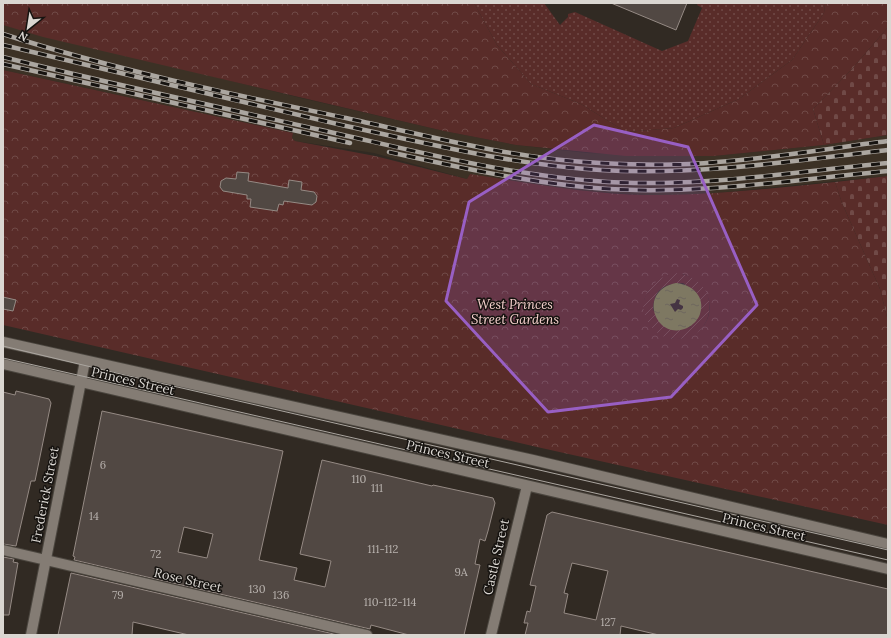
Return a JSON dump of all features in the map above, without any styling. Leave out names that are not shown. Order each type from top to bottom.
[{"type":"street","name":"Princes Street","points":[[3,342],[525,459],[888,544]]},
{"type":"street","name":"Frederick Street","points":[[31,635],[85,361]]},
{"type":"street","name":"Princes Street","points":[[3,364],[888,569]]},
{"type":"street","name":"Castle Street","points":[[491,635],[527,486]]},
{"type":"street","name":"Rose Street","points":[[3,550],[367,635]]},
{"type":"highlighted area","points":[[594,125],[688,147],[757,305],[671,397],[548,412],[446,301],[469,202]]},
{"type":"shaded area","points":[[3,25],[297,97],[444,131],[516,145],[588,153],[714,156],[824,145],[888,135],[888,176],[696,195],[646,195],[598,192],[542,186],[470,174],[467,179],[374,153],[295,141],[292,138],[293,133],[3,70]]},
{"type":"green space","points":[[3,3],[474,3],[497,45],[531,84],[581,104],[626,132],[674,128],[739,99],[792,60],[824,13],[825,3],[888,3],[888,27],[852,69],[813,109],[824,145],[714,156],[626,156],[516,145],[444,131],[43,37],[3,25]]},
{"type":"green space","points":[[474,3],[544,3],[560,25],[568,17],[568,14],[575,12],[662,51],[688,41],[702,8],[697,5],[698,3],[825,3],[824,13],[792,60],[739,99],[674,128],[626,132],[581,104],[531,84],[497,45]]},
{"type":"green space","points":[[888,27],[888,135],[824,145],[813,109],[852,69]]},
{"type":"green space","name":"West Princes Street Gardens","points":[[3,70],[293,133],[292,138],[295,141],[375,156],[467,179],[470,174],[603,193],[647,195],[718,193],[835,182],[842,203],[880,289],[888,321],[888,525],[537,447],[3,325]],"holes":[[[683,274],[696,281],[705,290],[709,301],[709,312],[705,323],[698,332],[686,337],[671,339],[644,311],[644,300],[648,291]]]},
{"type":"green space","points":[[888,176],[888,321],[880,289],[842,203],[835,182]]},
{"type":"green space","points":[[673,273],[690,276],[701,284],[708,295],[710,308],[707,320],[700,330],[690,337],[671,339],[663,336],[650,326],[644,314],[643,306],[647,292],[665,276]],"holes":[[[683,283],[696,292],[701,307],[690,327],[675,330],[653,310],[655,297],[665,286]]]},
{"type":"water","points":[[676,283],[682,284],[696,292],[699,297],[701,302],[700,314],[695,322],[687,328],[676,330],[667,328],[659,322],[655,314],[654,304],[656,295],[664,288]],"holes":[[[677,299],[680,300],[679,304],[683,306],[683,308],[681,310],[678,309],[675,312],[670,304],[675,303]]]},
{"type":"building","points":[[611,3],[687,3],[676,30]]},
{"type":"building","points":[[237,172],[249,173],[248,181],[288,188],[289,180],[302,182],[301,190],[314,192],[317,196],[316,202],[312,205],[284,201],[283,205],[279,204],[277,211],[250,207],[251,199],[247,199],[247,195],[223,191],[220,187],[221,181],[226,178],[236,179]]},
{"type":"building","points":[[3,297],[16,300],[13,311],[3,309]]},
{"type":"building","points":[[16,391],[49,399],[51,403],[35,481],[31,481],[16,546],[3,544],[3,392],[15,395]]},
{"type":"building","points":[[102,411],[283,451],[259,560],[297,568],[294,580],[325,587],[331,561],[300,554],[322,460],[432,486],[493,498],[495,503],[485,541],[480,539],[475,564],[480,565],[464,635],[409,635],[371,625],[370,629],[74,560],[75,557],[73,556]],"holes":[[[184,527],[213,534],[207,558],[178,552]]]},
{"type":"building","points":[[552,512],[888,589],[888,635],[659,635],[621,626],[620,635],[525,635],[528,623],[524,623],[527,611],[530,612],[536,586],[530,585],[547,515]],"holes":[[[572,563],[608,571],[596,620],[564,613],[568,594],[564,593]]]},
{"type":"building","points":[[3,557],[14,559],[13,562],[18,563],[9,615],[3,615]]},
{"type":"building","points":[[71,573],[338,635],[189,635],[133,622],[132,635],[58,635]]},
{"type":"tram line","points":[[3,346],[888,550]]},
{"type":"tram line","points":[[3,358],[888,560]]},
{"type":"railway","points":[[3,34],[130,70],[260,100],[472,146],[568,161],[614,164],[688,164],[760,158],[888,141]]},
{"type":"railway","points":[[3,45],[346,126],[472,153],[536,164],[600,170],[672,171],[780,163],[888,150]]},
{"type":"railway","points":[[3,57],[120,85],[455,160],[560,178],[631,183],[668,183],[779,175],[888,163]]},
{"type":"railway","points":[[3,64],[350,143]]},
{"type":"railway","points":[[389,152],[517,178],[595,188],[631,190],[705,189],[888,171]]}]
